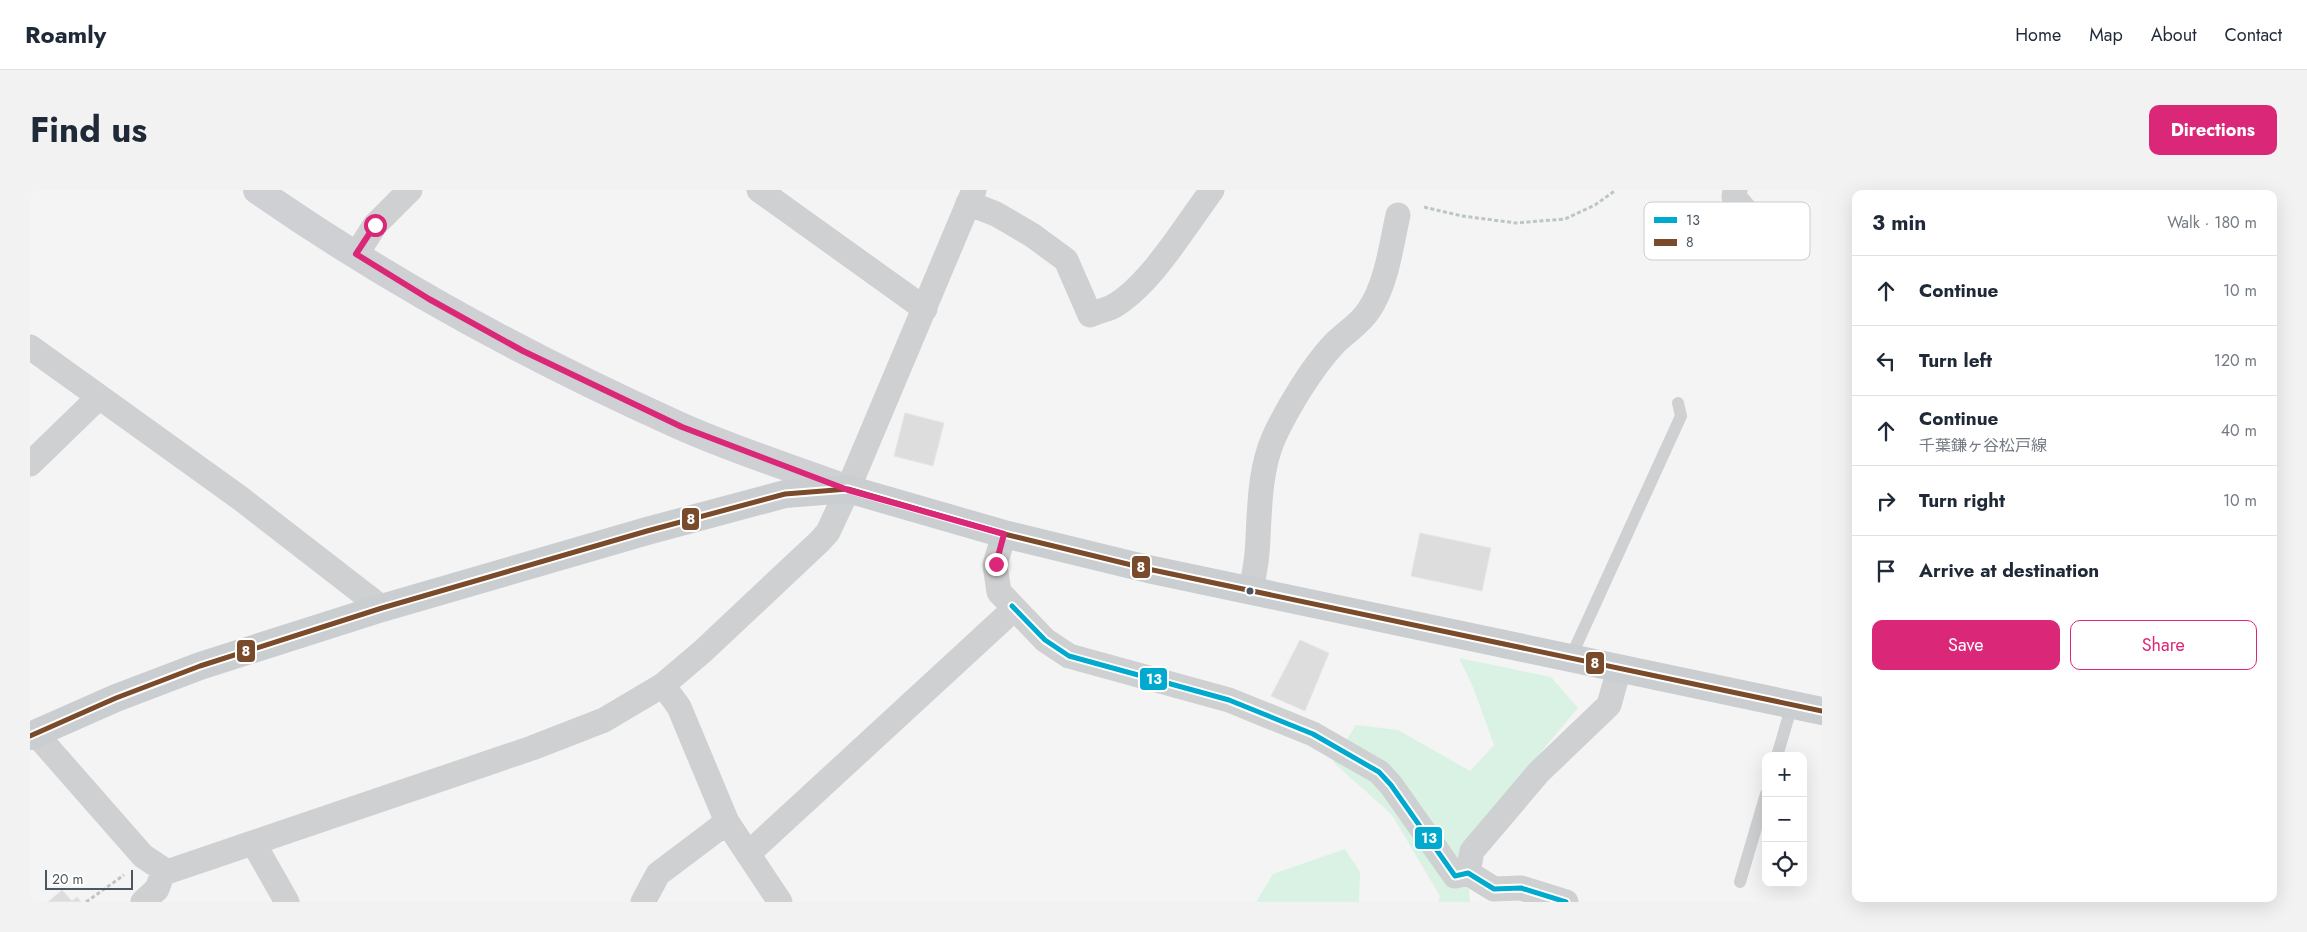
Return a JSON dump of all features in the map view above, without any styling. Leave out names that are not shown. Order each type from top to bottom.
[{"type":"main road","points":[[33,735],[116,698],[200,666],[382,608],[647,531],[785,494],[848,490],[1004,534],[1148,569],[1822,711]]},
{"type":"street","points":[[256,190],[302,221],[429,299],[523,351],[682,427],[848,490]]},
{"type":"street","points":[[356,254],[375,225],[410,190]]},
{"type":"street","points":[[759,190],[925,309]]},
{"type":"street","points":[[33,735],[115,825],[167,872],[254,844],[539,745],[604,720],[663,685],[703,651],[828,532],[848,490],[971,196],[996,214],[1032,234],[1066,260],[1090,315],[1119,302],[1148,276],[1212,190]]},
{"type":"street","points":[[1251,591],[1257,554],[1258,515],[1264,472],[1273,439],[1288,411],[1320,362],[1333,345],[1369,310],[1383,280],[1398,215]]},
{"type":"street","points":[[30,347],[98,398],[240,498],[382,608]]},
{"type":"street","points":[[30,464],[98,398]]},
{"type":"street","points":[[1004,534],[996,564],[999,592],[1045,640],[1070,656],[1229,700],[1322,739],[1379,772],[1391,784],[1456,876],[1468,873]]},
{"type":"street","points":[[748,854],[1014,609]]},
{"type":"street","points":[[1468,873],[1472,852],[1539,772],[1609,705],[1618,669]]},
{"type":"street","points":[[663,685],[680,707],[727,822],[780,902]]},
{"type":"street","points":[[643,902],[658,874],[727,822]]},
{"type":"street","points":[[254,844],[287,902]]},
{"type":"street","points":[[143,902],[157,889],[156,864]]},
{"type":"street","points":[[1468,873],[1491,896],[1522,888],[1566,902]]},
{"type":"lane","points":[[1570,659],[1682,416],[1678,404]]},
{"type":"lane","points":[[1778,752],[1792,705]]},
{"type":"lane","points":[[1740,882],[1765,797]]},
{"type":"path","points":[[1398,215],[1410,207],[1428,207],[1462,216],[1516,223],[1566,219],[1595,205],[1616,190]]},
{"type":"path","points":[[86,902],[156,864]]},
{"type":"green space","points":[[1459,658],[1551,677],[1578,708],[1465,842],[1470,902],[1438,902],[1440,896],[1392,815],[1333,762],[1356,725],[1398,730],[1470,771],[1494,745],[1473,687]]},
{"type":"green space","points":[[1345,849],[1360,872],[1359,902],[1256,902],[1273,874]]},
{"type":"building","points":[[905,413],[944,423],[933,466],[894,456]]},
{"type":"building","points":[[1420,533],[1491,548],[1482,591],[1411,576]]},
{"type":"building","points":[[1300,640],[1329,653],[1305,711],[1271,696]]},
{"type":"building","points":[[62,890],[72,901],[77,897],[81,902],[48,902]]},
{"type":"transit line","name":"8","points":[[30,736],[116,698],[200,666],[382,608],[647,531],[785,494],[848,489],[1004,534],[1148,569],[1822,711]]},
{"type":"transit line","name":"13","points":[[1012,606],[1045,640],[1069,656],[1229,700],[1313,734],[1379,772],[1391,785],[1455,876],[1468,873],[1494,889],[1521,888],[1566,902]]},
{"type":"route","points":[[375,225],[356,254],[429,299],[523,351],[682,427],[848,490],[1004,534],[996,564]]}]
